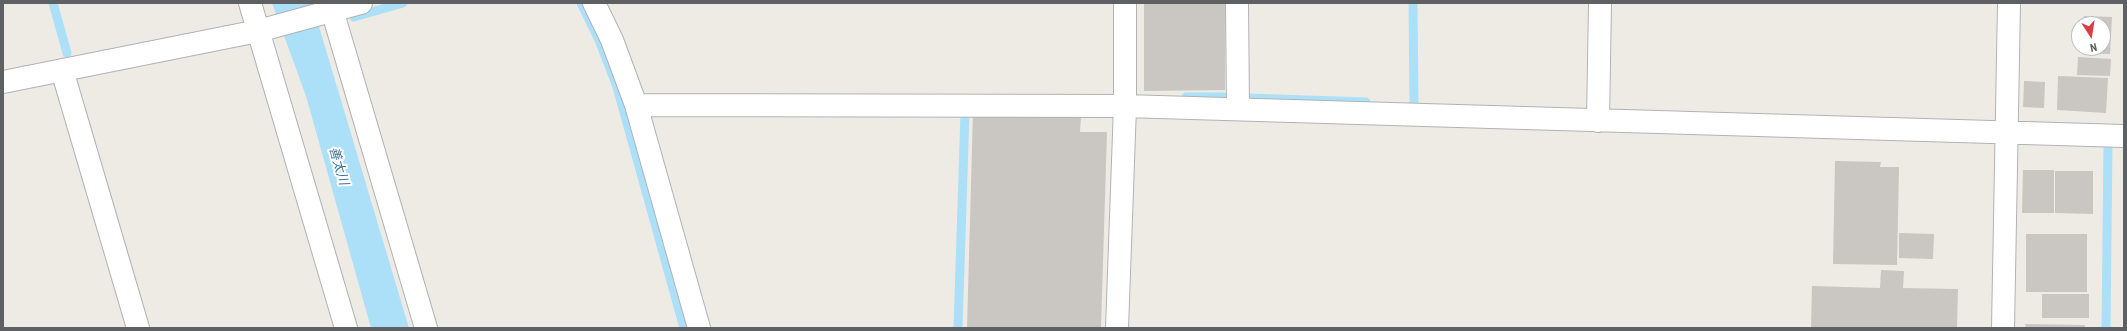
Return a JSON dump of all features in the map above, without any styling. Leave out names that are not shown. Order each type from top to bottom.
[{"type":"street","points":[[250,3],[267,29],[346,328]]},
{"type":"street","points":[[3,82],[267,29],[329,9],[361,3]]},
{"type":"street","points":[[594,3],[612,40],[636,105],[700,328]]},
{"type":"street","points":[[1118,328],[1125,106],[1124,3]]},
{"type":"street","points":[[1237,3],[1238,110]]},
{"type":"street","points":[[1598,121],[1600,3]]},
{"type":"street","points":[[2002,328],[2009,3]]},
{"type":"street","points":[[329,9],[426,328]]},
{"type":"street","points":[[62,70],[138,328]]},
{"type":"street","points":[[636,105],[1125,106],[2124,136]]},
{"type":"water","name":"善太川","points":[[272,3],[312,3],[409,328],[371,328],[306,96]]},
{"type":"building","points":[[1144,3],[1225,3],[1225,90],[1144,91]]},
{"type":"building","points":[[2078,57],[2111,59],[2110,76],[2077,75]]},
{"type":"building","points":[[2058,76],[2108,78],[2106,113],[2057,110]]},
{"type":"building","points":[[2024,81],[2045,82],[2044,108],[2023,107]]},
{"type":"building","points":[[973,113],[1081,116],[1080,132],[1107,132],[1101,328],[967,328]]},
{"type":"building","points":[[1835,161],[1881,162],[1880,167],[1899,167],[1897,265],[1833,264]]},
{"type":"building","points":[[2023,170],[2054,170],[2054,213],[2022,213]]},
{"type":"building","points":[[2055,171],[2093,171],[2093,214],[2055,213]]},
{"type":"building","points":[[1899,233],[1934,234],[1933,259],[1899,258]]},
{"type":"building","points":[[2026,234],[2087,234],[2087,292],[2026,292]]},
{"type":"building","points":[[1881,270],[1904,271],[1903,288],[1958,289],[1957,328],[1811,328],[1812,286],[1880,288]]},
{"type":"building","points":[[2042,294],[2089,294],[2089,318],[2042,318]]},
{"type":"building","points":[[2025,324],[2085,325],[2085,328],[2026,328]]},
{"type":"waterway","points":[[53,3],[67,53]]},
{"type":"waterway","points":[[354,17],[403,3]]},
{"type":"waterway","points":[[581,3],[599,40],[617,87],[684,328]]},
{"type":"waterway","points":[[1413,3],[1414,104]]},
{"type":"waterway","points":[[1186,97],[1224,97]]},
{"type":"waterway","points":[[1249,98],[1366,102]]},
{"type":"waterway","points":[[958,328],[965,113]]},
{"type":"waterway","points":[[2106,328],[2108,144]]}]
